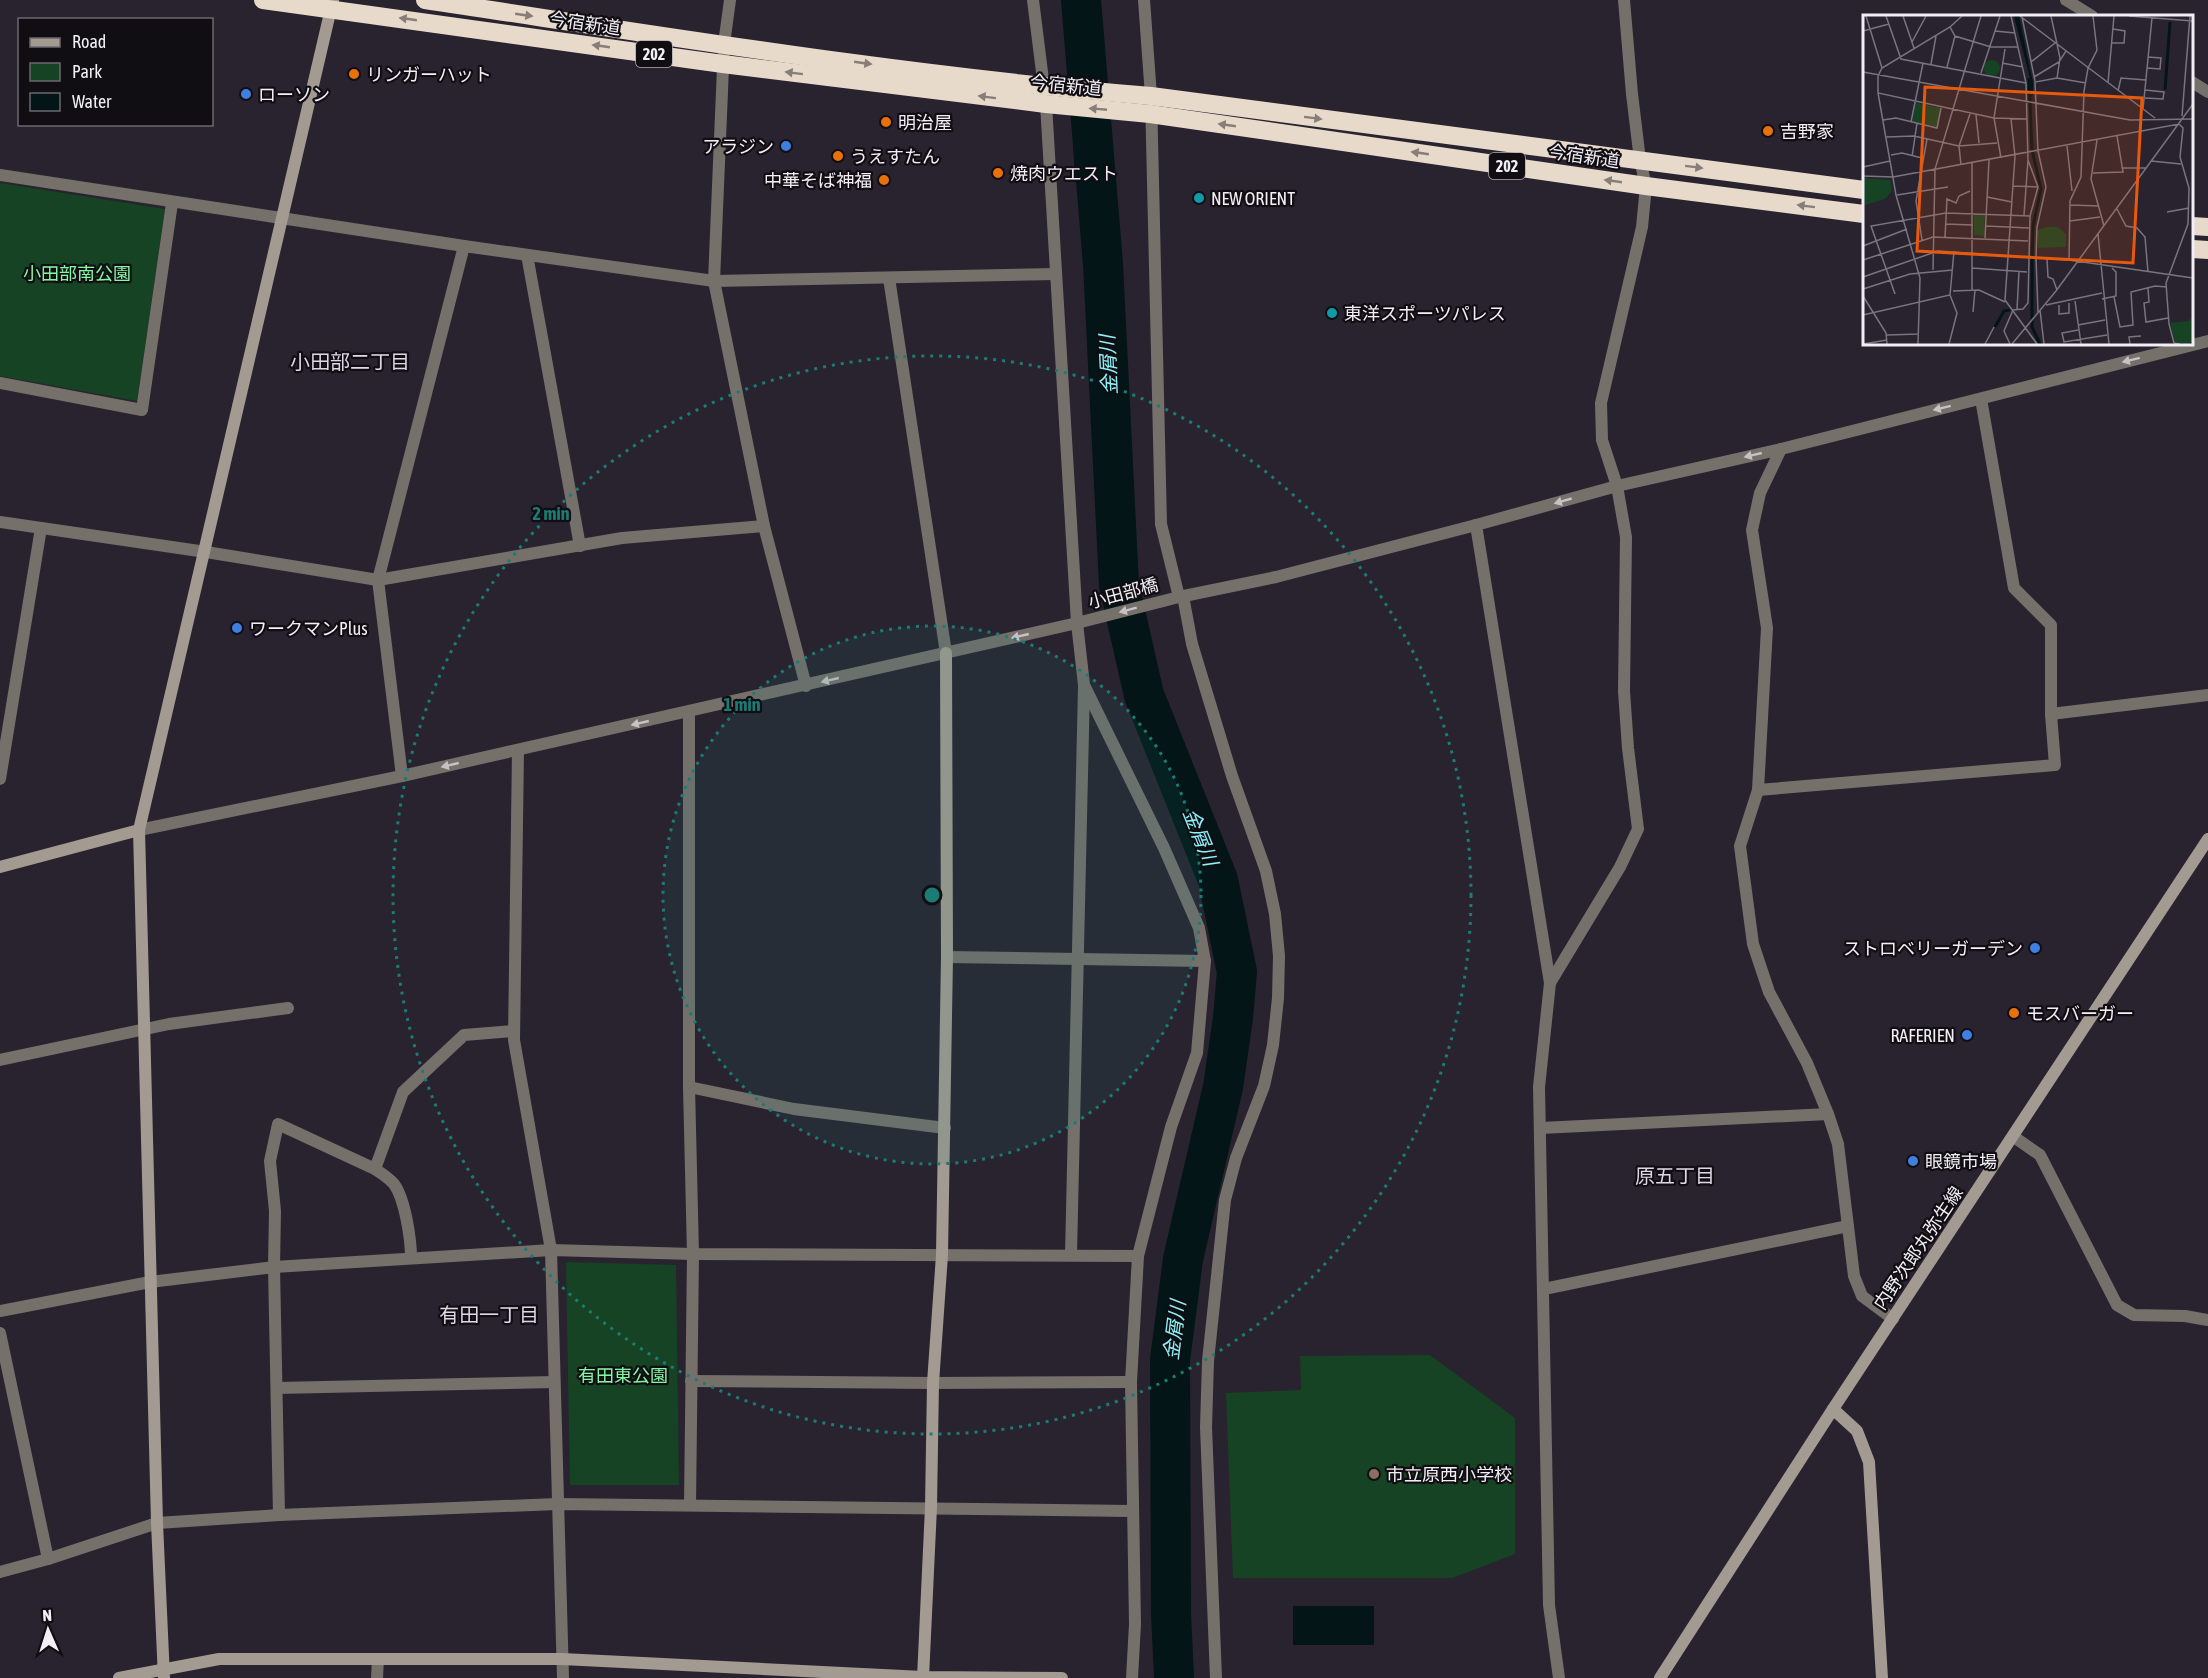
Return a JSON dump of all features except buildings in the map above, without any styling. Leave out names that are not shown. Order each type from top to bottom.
[{"type":"highway","name":"今宿新道","points":[[263,0],[333,4],[723,64],[1046,93],[1640,160],[1863,190]]},
{"type":"highway","name":"今宿新道","points":[[425,0],[1046,93]]},
{"type":"highway","name":"今宿新道","points":[[1150,105],[1646,186],[1863,214]]},
{"type":"highway","points":[[2193,226],[2208,227]]},
{"type":"highway","points":[[2193,249],[2208,250]]},
{"type":"street","points":[[730,0],[724,44],[714,282],[764,526],[806,686]]},
{"type":"street","points":[[1033,0],[1046,93],[1077,623],[1084,685],[1071,1255]]},
{"type":"street","points":[[1144,0],[1150,105],[1161,524],[1192,644],[1232,776],[1266,872],[1275,914],[1279,956],[1278,998],[1273,1045],[1264,1086],[1236,1158],[1225,1200],[1208,1361],[1206,1426],[1216,1678]]},
{"type":"street","points":[[1551,983],[1620,867],[1638,830],[1624,691],[1626,537],[1617,486],[1602,440],[1601,403],[1642,227],[1646,186],[1640,160],[1626,40],[1624,0]]},
{"type":"street","points":[[2067,0],[2090,15]]},
{"type":"street","points":[[164,1673],[157,1523],[139,830],[333,4]]},
{"type":"street","points":[[2193,83],[2208,92]]},
{"type":"street","points":[[0,175],[281,219],[714,282],[1056,274]]},
{"type":"street","points":[[0,383],[142,410],[172,202]]},
{"type":"street","points":[[402,776],[378,580],[464,246]]},
{"type":"street","points":[[526,255],[580,546]]},
{"type":"street","points":[[889,278],[946,653],[945,1128],[942,1255],[933,1383],[931,1508],[923,1678]]},
{"type":"street","name":"小田部橋","points":[[2193,345],[2208,341]]},
{"type":"street","name":"小田部橋","points":[[139,830],[402,776],[806,686],[1077,623],[1181,596],[1276,577],[1617,486],[1781,449],[2192,345]]},
{"type":"street","points":[[1758,790],[2055,765],[2051,714],[2051,625],[2014,588],[1981,399]]},
{"type":"street","points":[[1781,449],[1760,493],[1752,530],[1767,628],[1758,790],[1740,846],[1752,944],[1769,992],[1807,1063],[1838,1144],[1854,1276],[1862,1296],[1893,1319]]},
{"type":"street","points":[[0,522],[378,580],[622,538],[764,526]]},
{"type":"street","points":[[1476,525],[1551,983],[1539,1087],[1549,1605],[1559,1678]]},
{"type":"street","points":[[0,779],[4,724],[41,528]]},
{"type":"street","points":[[1084,685],[1164,848],[1199,928],[1205,961],[1197,1053],[1172,1127],[1137,1256],[1131,1382],[1135,1624],[1132,1678]]},
{"type":"street","points":[[2051,714],[2208,695]]},
{"type":"street","points":[[688,712],[689,1088],[693,1254],[690,1505]]},
{"type":"street","points":[[518,750],[514,1040],[551,1250],[563,1678]]},
{"type":"street","points":[[0,867],[139,830]]},
{"type":"street","name":"内野次郎丸弥生線","points":[[1660,1678],[1833,1409],[2208,839]]},
{"type":"street","points":[[947,957],[1205,961]]},
{"type":"street","points":[[0,1060],[169,1024],[288,1008]]},
{"type":"street","points":[[375,1169],[403,1092],[464,1035],[514,1031]]},
{"type":"street","points":[[689,1088],[794,1109],[945,1128]]},
{"type":"street","points":[[1541,1128],[1828,1114]]},
{"type":"street","points":[[279,1515],[275,1210],[270,1161],[278,1124],[375,1169],[392,1182],[399,1193],[411,1245],[411,1258]]},
{"type":"street","points":[[2014,1137],[2040,1155],[2117,1305],[2134,1315],[2208,1320]]},
{"type":"street","points":[[1544,1290],[1848,1226]]},
{"type":"street","points":[[0,1311],[150,1282],[274,1267],[551,1250],[693,1254],[1137,1256]]},
{"type":"street","points":[[0,1333],[48,1559]]},
{"type":"street","points":[[691,1381],[1131,1382]]},
{"type":"street","points":[[277,1388],[554,1382]]},
{"type":"street","points":[[1833,1409],[1857,1431],[1869,1462],[1882,1678]]},
{"type":"street","points":[[0,1572],[48,1559],[157,1523],[279,1515],[557,1503],[1132,1512]]},
{"type":"street","points":[[119,1678],[164,1673],[219,1659],[562,1659],[923,1678],[1062,1678]]},
{"type":"street","points":[[377,1678],[378,1659]]},
{"type":"green space","name":"小田部南公園","points":[[0,183],[165,209],[137,401],[0,376]]},
{"type":"green space","name":"有田東公園","points":[[566,1262],[676,1265],[679,1485],[570,1485]]},
{"type":"green space","points":[[1430,1355],[1515,1418],[1515,1554],[1452,1578],[1233,1578],[1226,1393],[1301,1390],[1300,1356]]},
{"type":"water","points":[[1074,0],[1086,0],[1080,63],[1098,189],[1075,182],[1069,52]]},
{"type":"water","points":[[1293,1606],[1374,1606],[1374,1645],[1293,1645]]},
{"type":"pier","points":[[1066,62],[1083,64],[1094,139],[1070,135]]},
{"type":"waterway","name":"金屑川","points":[[1081,0],[1103,264],[1119,585],[1144,695],[1218,880],[1237,972],[1223,1087],[1183,1259],[1170,1360],[1171,1613],[1174,1678]]},
{"type":"place","name":"リンガーハット","points":[[354,74]]},
{"type":"place","name":"ローソン","points":[[246,94]]},
{"type":"place","name":"明治屋","points":[[886,122]]},
{"type":"place","name":"吉野家","points":[[1768,131]]},
{"type":"place","name":"アラジン","points":[[786,146]]},
{"type":"place","name":"うえすたん","points":[[838,156]]},
{"type":"place","name":"焼肉ウエスト","points":[[998,173]]},
{"type":"place","name":"中華そば神福","points":[[884,180]]},
{"type":"place","name":"NEW ORIENT","points":[[1199,198]]},
{"type":"place","name":"東洋スポーツパレス","points":[[1332,313]]},
{"type":"place","name":"ワークマンPlus","points":[[237,628]]},
{"type":"place","name":"ストロベリーガーデン","points":[[2035,948]]},
{"type":"place","name":"モスバーガー","points":[[2014,1013]]},
{"type":"place","name":"RAFERIEN","points":[[1967,1035]]},
{"type":"place","name":"眼鏡市場","points":[[1913,1161]]},
{"type":"place","name":"市立原西小学校","points":[[1374,1474]]},
{"type":"district","name":"小田部二丁目","points":[[350,361]]},
{"type":"district","name":"原五丁目","points":[[1675,1175]]},
{"type":"district","name":"有田一丁目","points":[[489,1314]]}]
